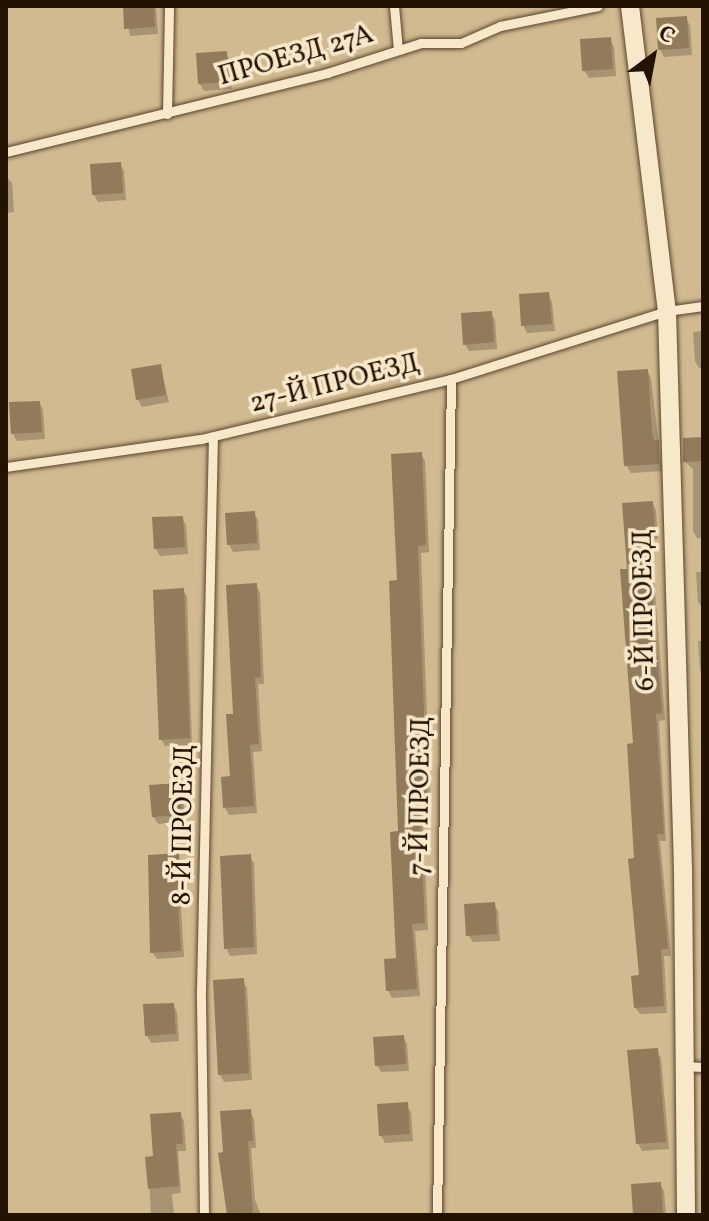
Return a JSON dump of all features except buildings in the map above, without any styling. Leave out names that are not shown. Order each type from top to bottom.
[{"type":"street","name":"6-Й ПРОЕЗД","points":[[630,6],[667,311],[683,869],[686,1215]]},
{"type":"lane","points":[[167,114],[169,6]]},
{"type":"lane","points":[[394,6],[398,50]]},
{"type":"lane","name":"ПРОЕЗД 27А","points":[[6,152],[327,73],[421,43],[461,43],[500,26],[598,6]]},
{"type":"lane","name":"27-Й ПРОЕЗД","points":[[6,467],[213,436],[451,379],[667,311],[703,306]]},
{"type":"lane","name":"7-Й ПРОЕЗД","points":[[437,1215],[451,379]]},
{"type":"lane","name":"8-Й ПРОЕЗД","points":[[204,1215],[201,990],[213,436]]},
{"type":"lane","points":[[683,1066],[703,1067]]},
{"type":"shaded area","points":[[6,6],[703,6],[703,1215],[6,1215]]}]
